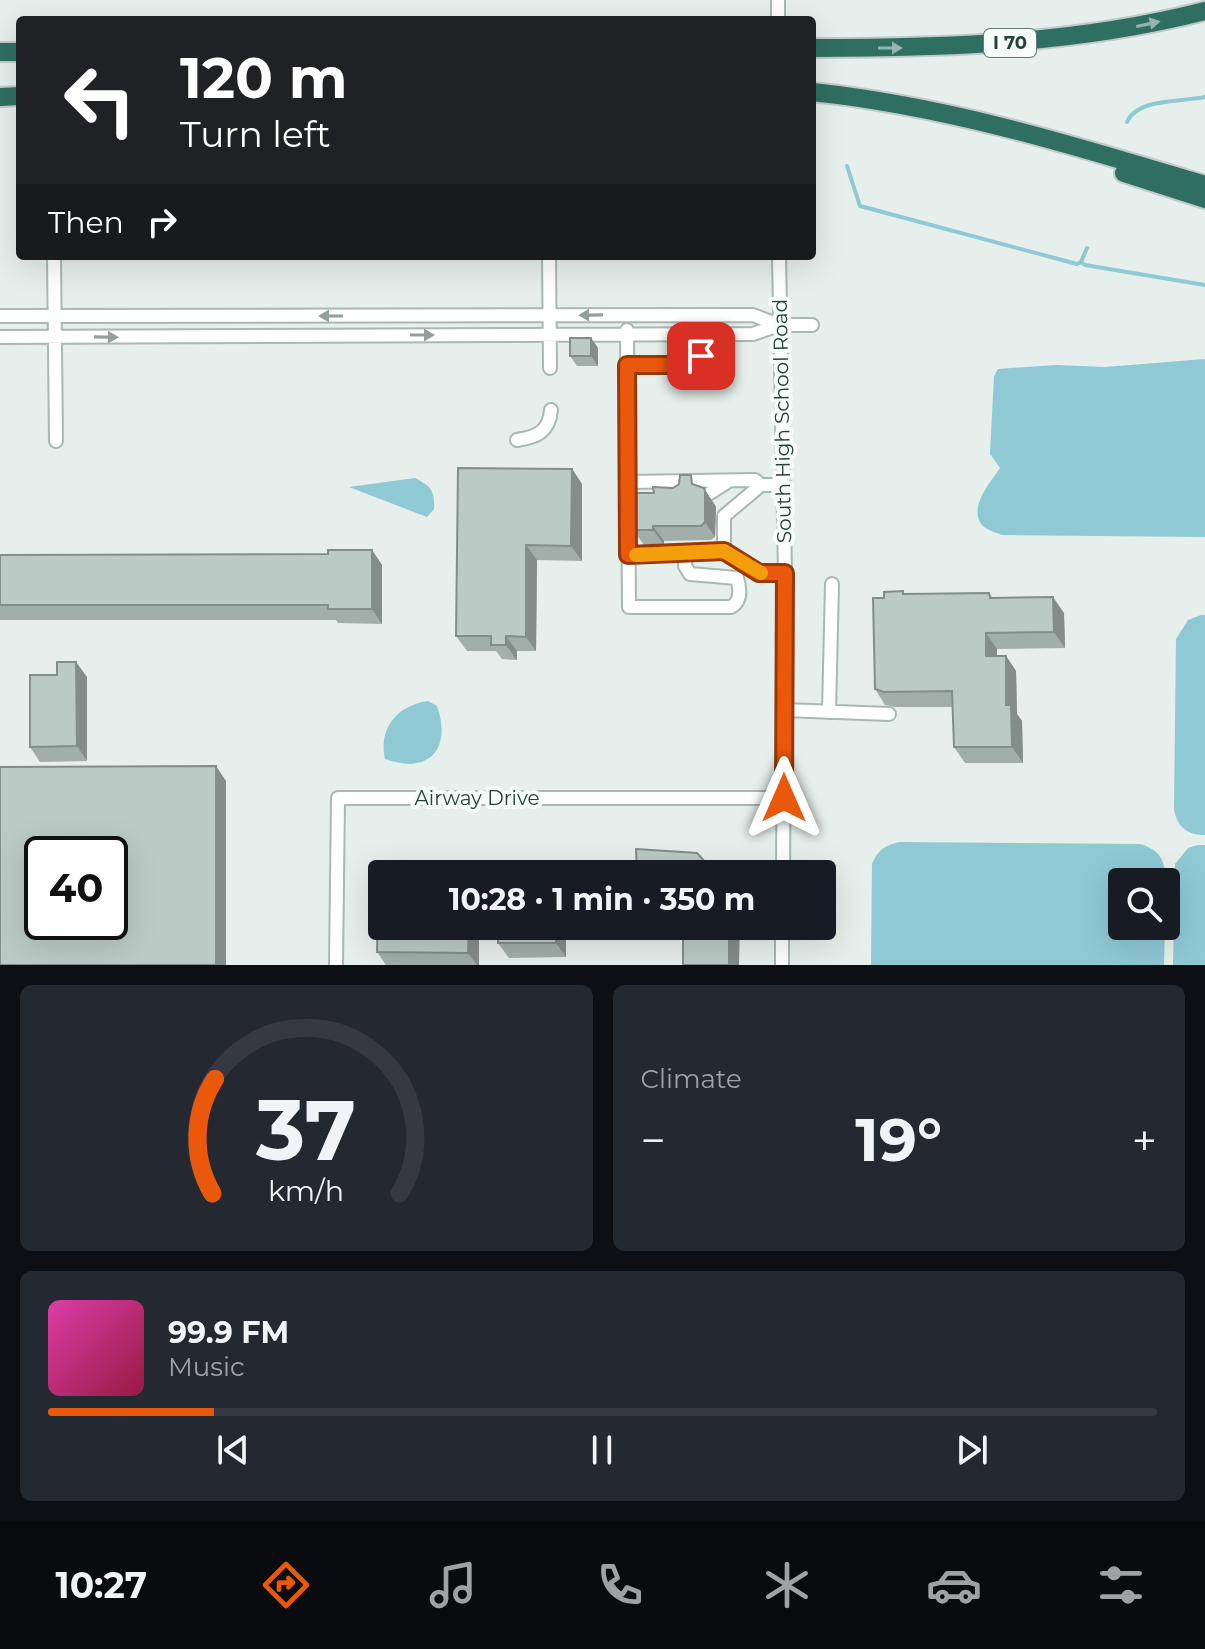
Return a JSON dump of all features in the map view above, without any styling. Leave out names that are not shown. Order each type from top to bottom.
[{"type":"highway","name":"I 70","points":[[816,48],[953,47],[1035,42],[1141,26],[1205,11]]},
{"type":"highway","points":[[816,93],[928,110],[1035,134],[1205,185]]},
{"type":"highway","points":[[928,110],[1205,199]]},
{"type":"street","points":[[54,260],[56,441]]},
{"type":"street","points":[[549,260],[550,368]]},
{"type":"street","name":"South High School Road","points":[[779,260],[785,485],[783,860]]},
{"type":"street","points":[[627,315],[629,607],[731,607],[739,599],[737,578],[690,574],[685,566],[685,552]]},
{"type":"street","points":[[0,316],[753,315],[779,325]]},
{"type":"street","points":[[0,337],[753,334],[779,325],[812,325]]},
{"type":"street","points":[[627,365],[688,365],[701,356],[712,334]]},
{"type":"street","points":[[517,440],[540,434],[550,421],[551,410]]},
{"type":"street","points":[[628,482],[755,480],[761,485],[785,485]]},
{"type":"street","points":[[658,481],[682,494]]},
{"type":"street","points":[[710,493],[729,481]]},
{"type":"street","points":[[724,551],[724,516],[761,485]]},
{"type":"street","points":[[628,555],[724,551],[759,573],[785,573]]},
{"type":"street","points":[[829,712],[832,584]]},
{"type":"street","points":[[784,710],[889,714]]},
{"type":"street","name":"Airway Drive","points":[[336,965],[338,798],[784,798]]},
{"type":"street","points":[[782,940],[782,965]]},
{"type":"water","points":[[1205,359],[1205,537],[1002,535],[984,527],[979,520],[979,505],[1000,468],[990,454],[994,376],[998,369],[1056,365],[1105,367]]},
{"type":"water","points":[[415,478],[433,493],[434,509],[427,517],[349,487]]},
{"type":"water","points":[[1205,615],[1205,835],[1184,829],[1174,809],[1176,639],[1188,620]]},
{"type":"water","points":[[428,701],[437,706],[441,721],[439,746],[433,755],[414,764],[385,759],[385,737],[393,720],[408,707]]},
{"type":"water","points":[[899,842],[1140,844],[1147,847],[1157,853],[1164,868],[1108,868],[1108,940],[1165,940],[1164,965],[871,965],[872,864],[882,849]]},
{"type":"water","points":[[1205,845],[1205,965],[1173,965],[1173,940],[1180,940],[1180,868],[1175,868],[1175,864],[1188,848]]},
{"type":"building","points":[[570,338],[591,338],[591,356],[570,356]]},
{"type":"building","points":[[458,468],[572,469],[571,546],[526,545],[526,637],[506,636],[506,645],[491,645],[491,636],[456,636]]},
{"type":"building","points":[[680,475],[691,475],[692,484],[704,488],[705,522],[701,526],[653,526],[653,530],[633,530],[633,493],[654,493],[653,487],[673,488],[679,484]]},
{"type":"building","points":[[328,550],[372,550],[372,609],[328,609],[328,605],[0,605],[0,555],[328,554]]},
{"type":"building","points":[[903,591],[903,594],[989,593],[990,598],[1053,597],[1054,632],[986,633],[986,656],[1006,656],[1006,705],[1011,705],[1012,747],[954,747],[952,691],[884,692],[875,689],[873,598],[884,598],[884,592]]},
{"type":"building","points":[[57,662],[76,662],[77,746],[30,747],[30,675],[57,675]]},
{"type":"building","points":[[216,766],[216,965],[0,965],[0,767]]},
{"type":"building","points":[[636,849],[697,853],[703,860],[636,860]]},
{"type":"building","points":[[377,940],[468,940],[468,953],[377,952]]},
{"type":"building","points":[[498,940],[556,940],[556,943],[498,943]]},
{"type":"building","points":[[683,940],[729,940],[729,965],[683,965]]},
{"type":"waterway","points":[[1127,122],[1132,114],[1150,105],[1205,97]]},
{"type":"waterway","points":[[847,166],[860,206],[1077,264],[1081,262],[1205,285]]},
{"type":"waterway","points":[[1081,262],[1087,248]]},
{"type":"slow traffic","points":[[636,555],[724,551],[761,573]]},
{"type":"route","points":[[701,356],[688,365],[627,365],[628,555],[724,551],[759,573],[785,573],[784,798]]}]
